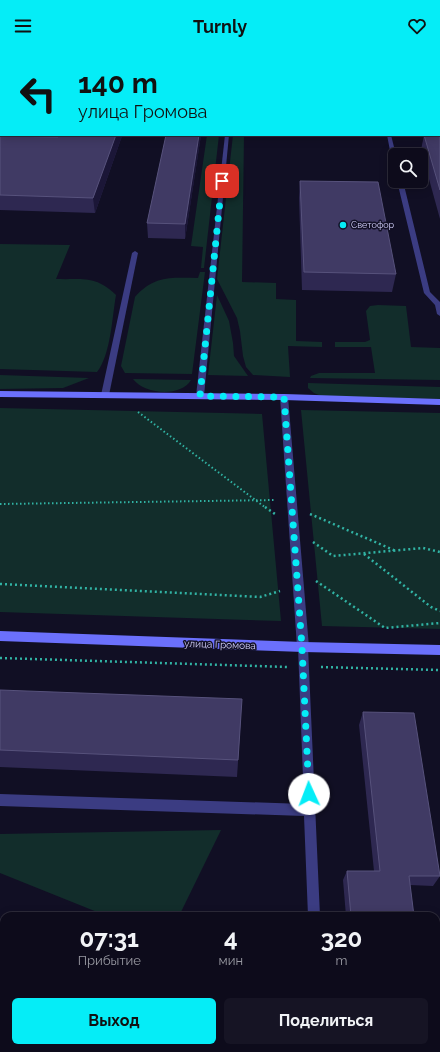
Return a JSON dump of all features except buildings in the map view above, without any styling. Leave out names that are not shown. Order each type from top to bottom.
[{"type":"street","points":[[0,394],[284,397],[440,402]]},
{"type":"street","points":[[284,397],[302,647]]},
{"type":"street","name":"улица Громова","points":[[0,636],[302,647],[440,650]]},
{"type":"lane","points":[[200,396],[227,136]]},
{"type":"lane","points":[[388,136],[392,148]]},
{"type":"lane","points":[[402,188],[427,293],[439,304],[440,314]]},
{"type":"lane","points":[[105,395],[135,253]]},
{"type":"lane","points":[[302,647],[314,912]]},
{"type":"lane","points":[[0,800],[310,810]]},
{"type":"path","points":[[115,395],[334,556],[423,548],[440,552]]},
{"type":"path","points":[[0,504],[256,500],[280,501],[396,551]]},
{"type":"path","points":[[364,554],[431,607],[440,610]]},
{"type":"path","points":[[0,584],[260,597],[318,581],[385,628],[440,623]]},
{"type":"path","points":[[0,658],[440,670]]},
{"type":"green space","points":[[207,136],[219,136],[204,268],[201,268],[203,247],[191,246]]},
{"type":"green space","points":[[233,136],[244,136],[242,282],[276,283],[276,299],[296,300],[296,341],[322,342],[322,347],[288,346],[290,377],[253,375],[246,367],[237,318],[217,279]]},
{"type":"green space","points":[[0,244],[70,245],[56,279],[81,279],[95,281],[102,284],[116,295],[108,346],[102,364],[97,372],[0,369]]},
{"type":"green space","points":[[200,272],[205,272],[192,374],[125,373],[121,366],[135,297],[142,290],[157,281],[171,278],[198,278]]},
{"type":"green space","points":[[217,295],[229,321],[234,356],[248,376],[208,375]]},
{"type":"green space","points":[[370,306],[406,306],[411,347],[440,348],[440,380],[310,378],[311,376],[319,373],[375,373],[371,347],[335,347],[335,342],[365,342],[370,340],[366,311]]},
{"type":"green space","points":[[0,375],[89,378],[63,388],[0,389]]},
{"type":"green space","points":[[133,379],[191,380],[186,386],[179,390],[162,392],[145,388]]},
{"type":"green space","points":[[308,383],[440,387],[440,399],[321,396],[308,388]]},
{"type":"green space","points":[[0,408],[262,414],[281,621],[0,612]]},
{"type":"green space","points":[[301,410],[440,413],[440,629],[322,626]]},
{"type":"green space","points":[[221,830],[181,912],[97,912],[0,873],[0,834]]},
{"type":"place","name":"Светофор","points":[[343,225]]},
{"type":"route","points":[[222,181],[200,396],[284,397],[302,647],[309,794]]}]
